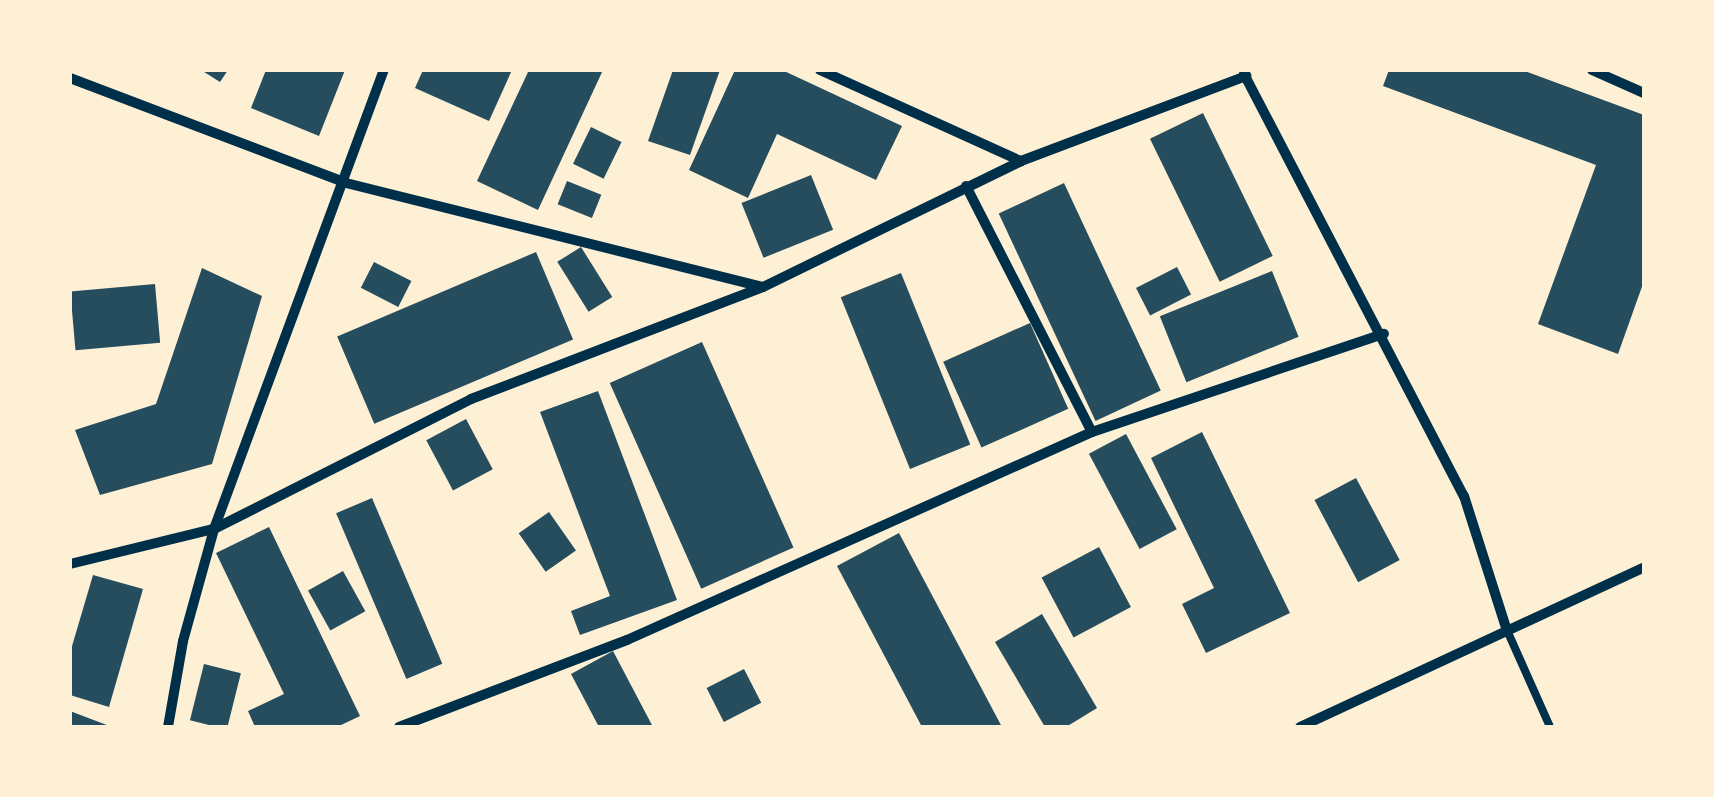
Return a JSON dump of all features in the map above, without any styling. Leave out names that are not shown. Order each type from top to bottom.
[{"type":"street","points":[[168,727],[183,641],[214,529],[346,183],[384,70]]},
{"type":"street","points":[[820,70],[1021,161]]},
{"type":"street","points":[[1592,70],[1644,92]]},
{"type":"street","points":[[70,564],[214,529],[470,399],[763,287],[1021,161],[1244,73],[1384,334],[1464,496],[1506,628]]},
{"type":"street","points":[[70,78],[346,183],[763,287]]},
{"type":"street","points":[[966,186],[1092,432]]},
{"type":"street","points":[[399,727],[627,640],[1092,432],[1384,334]]},
{"type":"street","points":[[1300,727],[1644,567]]},
{"type":"lane","points":[[1506,628],[1550,727]]},
{"type":"building","points":[[201,70],[228,70],[220,82]]},
{"type":"building","points":[[266,70],[345,70],[319,136],[251,108]]},
{"type":"building","points":[[423,70],[512,70],[489,121],[415,88]]},
{"type":"building","points":[[529,70],[603,70],[538,210],[477,181]]},
{"type":"building","points":[[673,70],[720,70],[690,155],[648,141]]},
{"type":"building","points":[[735,70],[782,70],[902,126],[876,180],[777,134],[748,198],[689,170]]},
{"type":"building","points":[[1389,70],[1522,70],[1644,115],[1644,281],[1618,354],[1538,324],[1596,165],[1383,86]]},
{"type":"building","points":[[1203,113],[1273,256],[1220,282],[1150,139]]},
{"type":"building","points":[[591,127],[622,142],[604,179],[573,164]]},
{"type":"building","points":[[811,175],[833,230],[764,258],[741,203]]},
{"type":"building","points":[[567,181],[601,195],[592,218],[558,204]]},
{"type":"building","points":[[1064,183],[1161,391],[1096,421],[999,213]]},
{"type":"building","points":[[581,247],[612,297],[589,312],[557,262]]},
{"type":"building","points":[[536,252],[573,339],[374,424],[337,336]]},
{"type":"building","points":[[374,262],[411,281],[398,307],[361,288]]},
{"type":"building","points":[[1177,267],[1191,295],[1150,316],[1136,288]]},
{"type":"building","points":[[202,268],[262,296],[212,464],[100,495],[75,430],[156,404]]},
{"type":"building","points":[[1272,271],[1299,337],[1186,382],[1160,316]]},
{"type":"building","points":[[901,273],[970,445],[910,469],[841,297]]},
{"type":"building","points":[[155,284],[160,343],[75,350],[70,291]]},
{"type":"building","points":[[1030,323],[1068,409],[981,448],[943,362]]},
{"type":"building","points":[[702,342],[794,548],[701,589],[610,383]]},
{"type":"building","points":[[598,391],[677,600],[580,635],[571,611],[610,596],[540,412]]},
{"type":"building","points":[[466,419],[493,469],[453,490],[426,440]]},
{"type":"building","points":[[1202,432],[1290,613],[1206,653],[1182,604],[1214,588],[1151,458]]},
{"type":"building","points":[[1126,434],[1177,529],[1140,549],[1089,454]]},
{"type":"building","points":[[1356,478],[1400,560],[1358,582],[1315,500]]},
{"type":"building","points":[[372,498],[442,664],[406,679],[336,513]]},
{"type":"building","points":[[549,512],[576,551],[546,572],[519,533]]},
{"type":"building","points":[[269,527],[360,716],[337,727],[255,727],[248,711],[284,694],[216,553]]},
{"type":"building","points":[[899,533],[1002,727],[922,727],[837,566]]},
{"type":"building","points":[[1099,547],[1131,607],[1074,638],[1042,578]]},
{"type":"building","points":[[343,571],[365,611],[330,631],[308,590]]},
{"type":"building","points":[[93,575],[143,589],[109,707],[70,695],[70,653]]},
{"type":"building","points":[[1042,614],[1097,708],[1066,727],[1045,727],[995,642]]},
{"type":"building","points":[[613,651],[653,727],[599,727],[571,674]]},
{"type":"building","points":[[204,664],[241,673],[227,727],[190,720]]},
{"type":"building","points":[[744,669],[761,703],[724,722],[707,688]]},
{"type":"building","points":[[70,711],[112,727],[70,727]]}]
